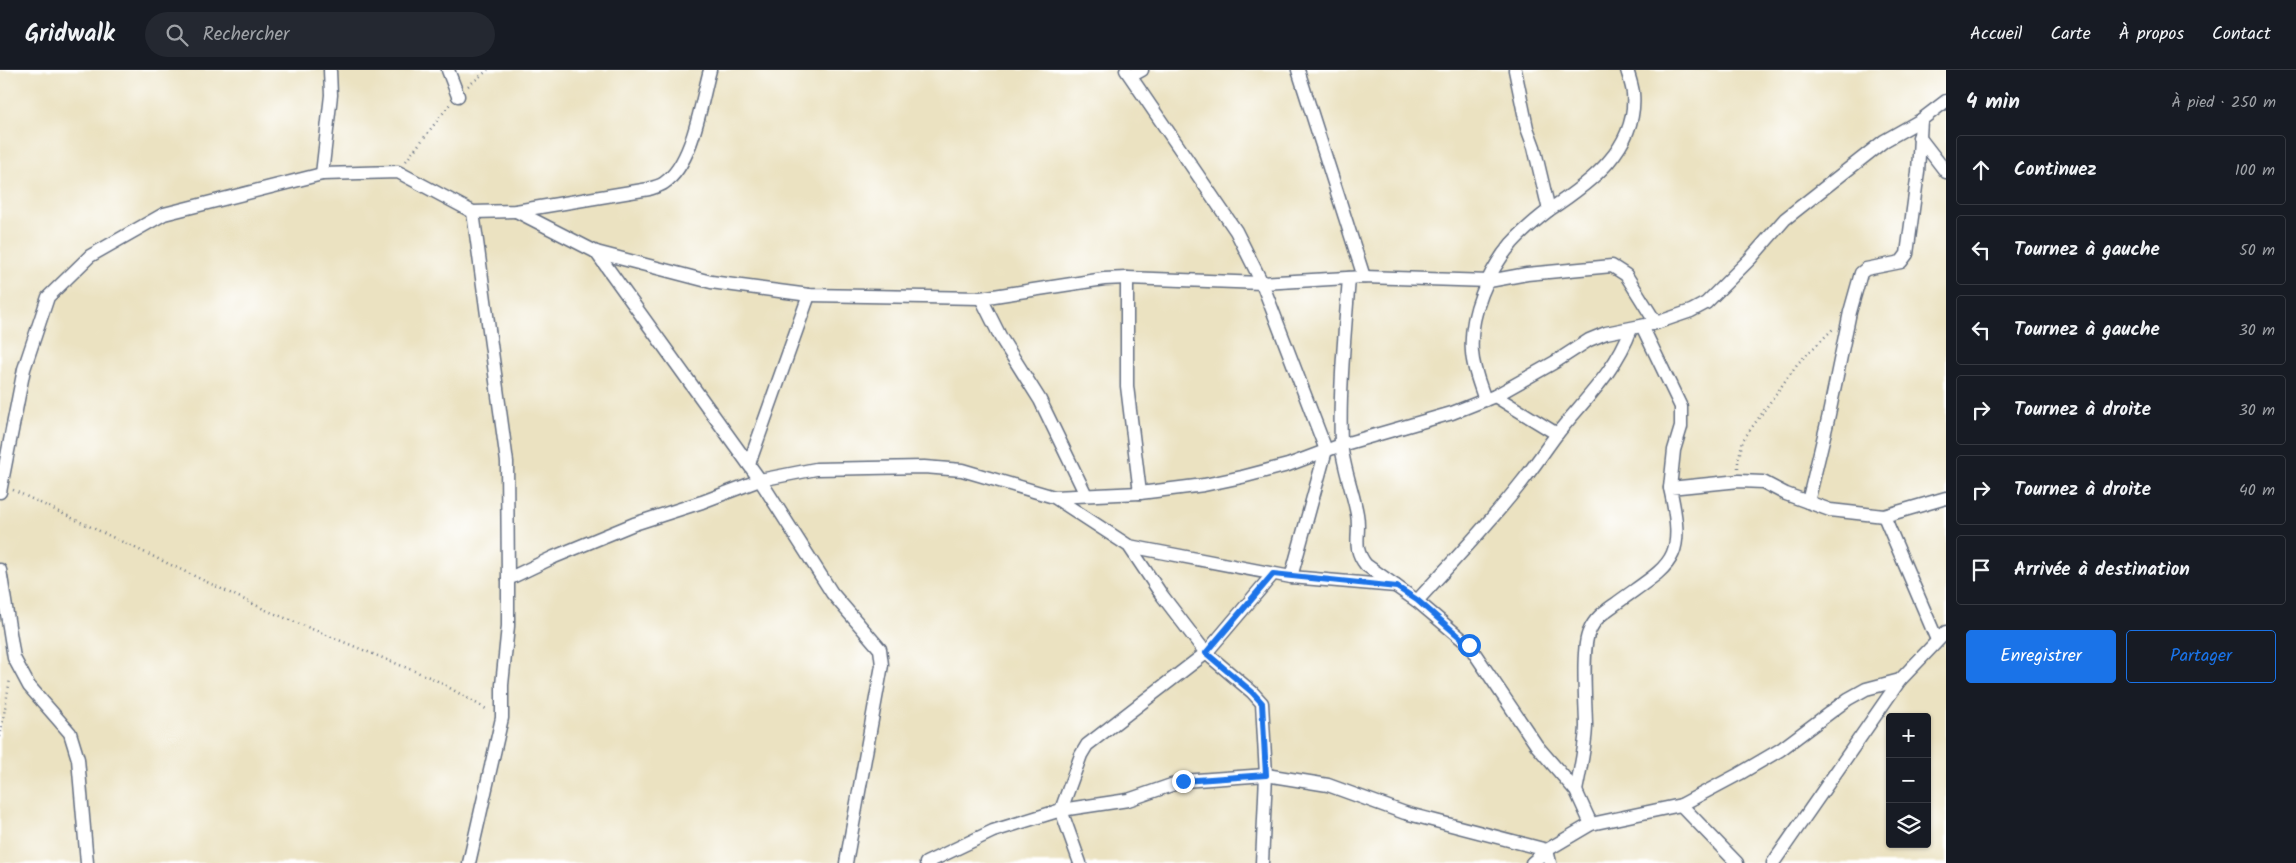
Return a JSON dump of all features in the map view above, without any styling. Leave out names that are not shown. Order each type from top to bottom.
[{"type":"street","points":[[322,174],[330,95],[330,70]]},
{"type":"street","points":[[448,70],[458,96]]},
{"type":"street","points":[[0,488],[24,369],[48,297],[90,256],[164,214],[322,174],[398,172],[473,212],[516,211],[649,189],[664,183],[678,169],[688,151],[710,70]]},
{"type":"street","points":[[1298,70],[1364,277]]},
{"type":"street","points":[[1515,70],[1527,128],[1534,147],[1549,210]]},
{"type":"street","points":[[1558,434],[1490,398],[1474,367],[1472,346],[1480,300],[1512,243],[1549,210],[1578,191],[1599,173],[1626,138],[1631,121],[1633,93],[1627,70]]},
{"type":"street","points":[[1133,72],[1236,230],[1262,283],[1326,450],[1291,577]]},
{"type":"street","points":[[1054,498],[1140,492],[1204,484],[1242,477],[1288,465],[1341,444],[1452,413],[1490,398],[1555,362],[1589,340],[1606,333],[1656,323],[1691,311],[1706,303],[1750,259],[1785,218],[1884,141],[1921,120],[1946,102]]},
{"type":"street","points":[[1808,502],[1830,412],[1850,312],[1863,271],[1901,262],[1907,254],[1918,172],[1921,120]]},
{"type":"street","points":[[1919,137],[1946,172]]},
{"type":"street","points":[[516,211],[596,252],[711,282],[809,295],[981,298],[1104,279],[1127,278],[1262,283],[1364,277],[1489,281],[1527,274],[1612,266],[1626,275],[1656,323]]},
{"type":"street","points":[[469,863],[502,718],[502,685],[508,626],[507,462],[473,212]]},
{"type":"street","points":[[596,252],[760,480],[832,593],[880,649],[882,654],[846,863]]},
{"type":"street","points":[[1127,278],[1127,386],[1140,492]]},
{"type":"street","points":[[1349,278],[1344,348],[1341,444],[1358,515],[1357,547],[1360,557],[1366,565],[1417,600],[1469,645],[1537,746],[1576,791],[1591,824]]},
{"type":"street","points":[[748,464],[809,295]]},
{"type":"street","points":[[981,298],[1001,338],[1044,408],[1086,495]]},
{"type":"street","points":[[1417,600],[1502,507],[1616,362],[1637,327]]},
{"type":"street","points":[[1576,791],[1586,729],[1587,635],[1600,615],[1658,574],[1675,550],[1678,536],[1670,488],[1674,450],[1681,427],[1681,407],[1637,327]]},
{"type":"street","points":[[508,579],[554,557],[634,524],[702,502],[760,480],[816,469],[924,467],[962,470],[1054,498],[1129,546],[1291,577],[1397,587]]},
{"type":"street","points":[[1670,488],[1738,481],[1767,483],[1830,510],[1884,516],[1946,498]]},
{"type":"street","points":[[1773,863],[1900,680],[1941,636],[1884,516]]},
{"type":"street","points":[[1129,546],[1161,594],[1206,653],[1252,692],[1262,703],[1266,775],[1262,863]]},
{"type":"street","points":[[0,570],[14,658],[29,686],[70,733],[78,759],[87,863]]},
{"type":"street","points":[[1080,863],[1061,810],[1081,755],[1087,745],[1206,653],[1273,574]]},
{"type":"street","points":[[1532,863],[1547,850],[1591,824],[1681,805],[1780,750],[1848,699],[1866,689],[1900,680]]},
{"type":"street","points":[[926,863],[993,831],[1061,810],[1128,800],[1183,781],[1266,775],[1328,785],[1405,812],[1547,850]]},
{"type":"street","points":[[1681,805],[1736,863]]},
{"type":"street","points":[[1547,850],[1550,863]]},
{"type":"path","points":[[398,172],[444,111],[478,76],[488,70]]},
{"type":"path","points":[[1738,481],[1738,461],[1743,440],[1798,363],[1850,312]]},
{"type":"path","points":[[0,488],[268,611],[434,679],[502,718]]},
{"type":"path","points":[[0,737],[14,658]]},
{"type":"route","points":[[1183,781],[1266,775],[1264,709],[1262,703],[1259,698],[1206,653],[1242,613],[1273,574],[1397,587],[1417,600],[1469,645]]}]
